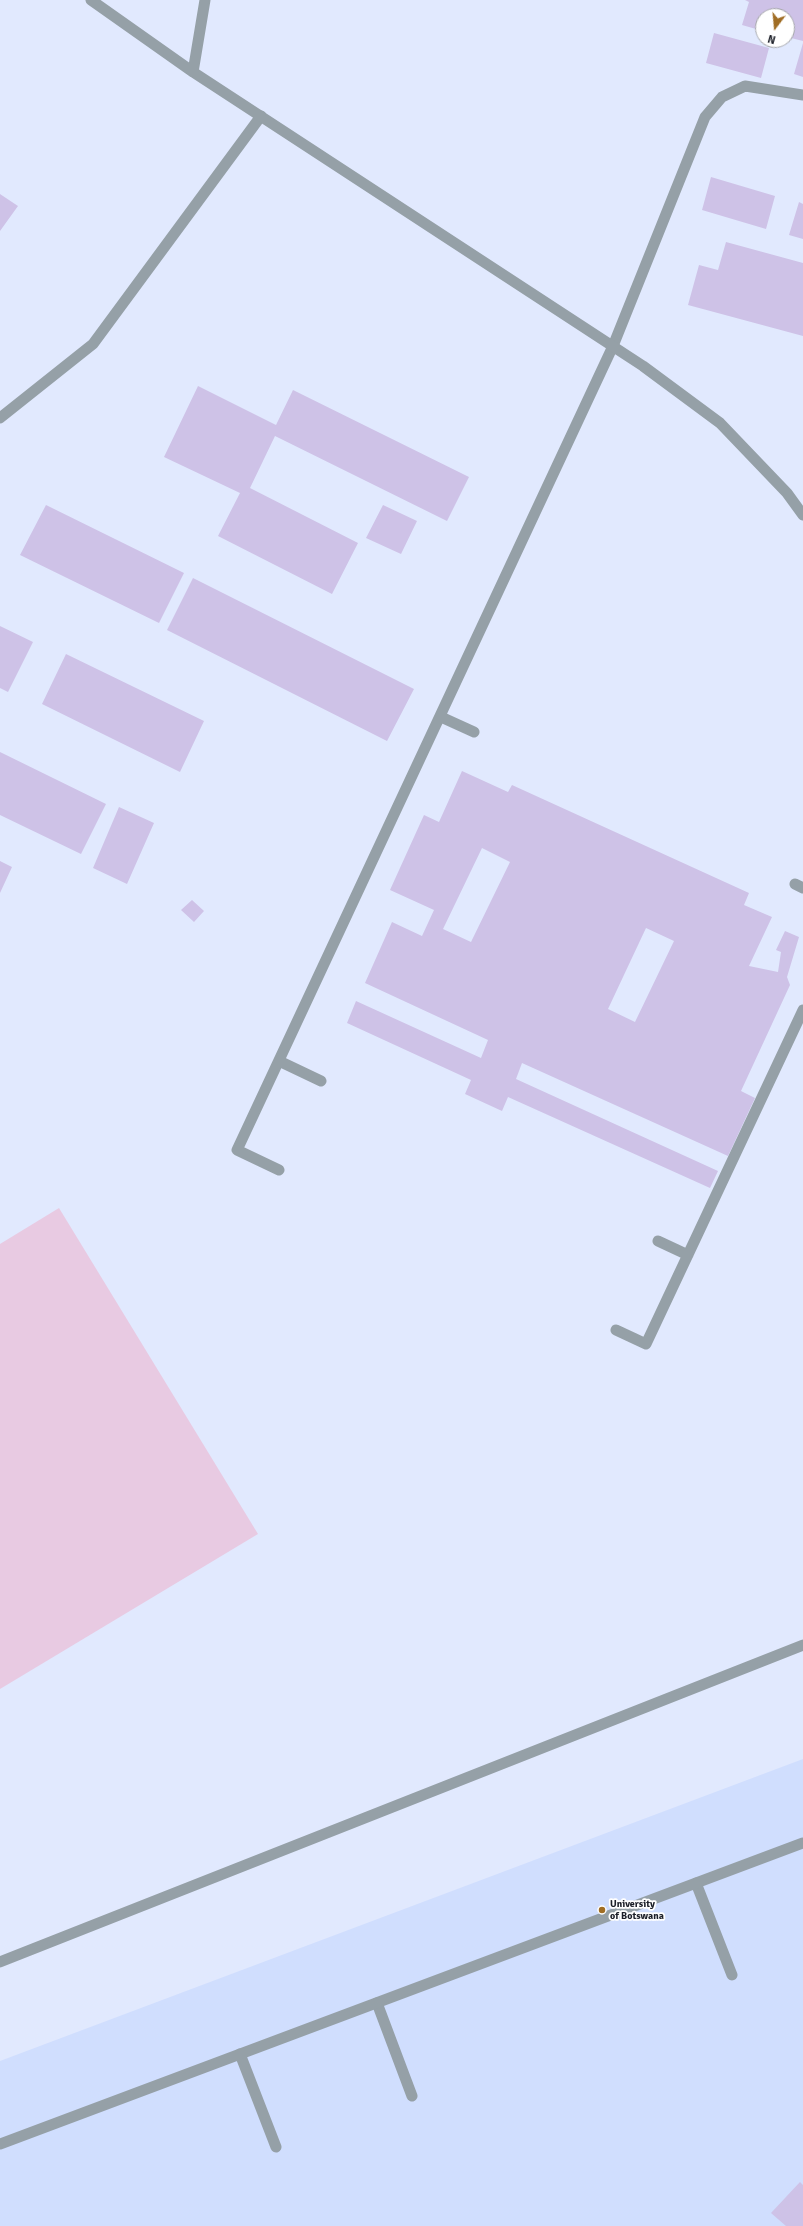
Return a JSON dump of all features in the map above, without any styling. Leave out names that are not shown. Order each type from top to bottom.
[{"type":"street","points":[[91,0],[193,72],[643,366],[720,423],[788,493],[803,515]]},
{"type":"street","points":[[193,72],[205,0]]},
{"type":"street","points":[[278,1170],[237,1150],[441,717],[613,346],[705,117],[722,97],[745,86],[803,95]]},
{"type":"street","points":[[0,418],[93,344],[261,116]]},
{"type":"street","points":[[441,717],[474,732]]},
{"type":"street","points":[[616,1330],[646,1344],[803,1010]]},
{"type":"street","points":[[279,1061],[321,1081]]},
{"type":"street","points":[[658,1241],[688,1255]]},
{"type":"street","points":[[0,1962],[803,1645]]},
{"type":"street","points":[[0,2144],[803,1843]]},
{"type":"street","points":[[696,1883],[732,1975]]},
{"type":"street","points":[[376,2003],[412,2096]]},
{"type":"street","points":[[240,2054],[276,2147]]},
{"type":"shaded area","points":[[59,1208],[258,1534],[0,1689],[0,1244]]},
{"type":"shaded area","name":"University of Botswana","points":[[803,1759],[803,2226],[0,2226],[0,2061]]},
{"type":"building","points":[[745,0],[803,0],[803,41],[795,39],[795,8],[755,8],[755,29],[742,25],[749,2]]},
{"type":"building","points":[[714,33],[755,44],[755,48],[769,48],[761,78],[706,63]]},
{"type":"building","points":[[803,43],[803,77],[794,74]]},
{"type":"building","points":[[711,177],[775,196],[766,229],[702,210]]},
{"type":"building","points":[[0,194],[18,206],[0,231]]},
{"type":"building","points":[[799,202],[803,204],[803,239],[789,235]]},
{"type":"building","points":[[726,242],[803,263],[803,336],[688,305],[699,265],[718,270]]},
{"type":"building","points":[[198,386],[276,425],[293,390],[469,477],[447,521],[275,436],[250,488],[358,543],[332,594],[218,536],[240,493],[164,457]]},
{"type":"building","points":[[46,505],[184,573],[159,623],[20,555]]},
{"type":"building","points":[[383,505],[417,521],[401,554],[366,538]]},
{"type":"building","points":[[193,578],[414,689],[387,741],[167,630]]},
{"type":"building","points":[[0,626],[33,642],[8,692],[0,688]]},
{"type":"building","points":[[66,654],[204,721],[180,772],[42,704]]},
{"type":"building","points":[[0,752],[106,804],[81,854],[0,815]]},
{"type":"building","points":[[462,771],[508,792],[512,785],[749,893],[744,905],[772,917],[749,966],[778,972],[781,952],[776,950],[785,931],[799,937],[787,977],[790,985],[741,1091],[755,1098],[728,1156],[522,1063],[516,1079],[718,1171],[710,1188],[508,1097],[502,1111],[465,1094],[471,1080],[347,1023],[356,1001],[481,1058],[488,1040],[365,983],[392,922],[422,936],[434,910],[390,890],[424,815],[439,822]],"holes":[[[482,848],[510,862],[471,942],[443,929]],[[646,928],[674,941],[635,1022],[608,1009]]]},
{"type":"building","points":[[119,807],[154,823],[127,884],[93,868]]},
{"type":"building","points":[[0,861],[12,867],[0,893]]},
{"type":"building","points":[[192,900],[204,911],[194,922],[181,910]]},
{"type":"building","points":[[800,2182],[803,2185],[803,2226],[786,2226],[771,2213]]},
{"type":"place","name":"University of Botswana","points":[[602,1910]]}]
